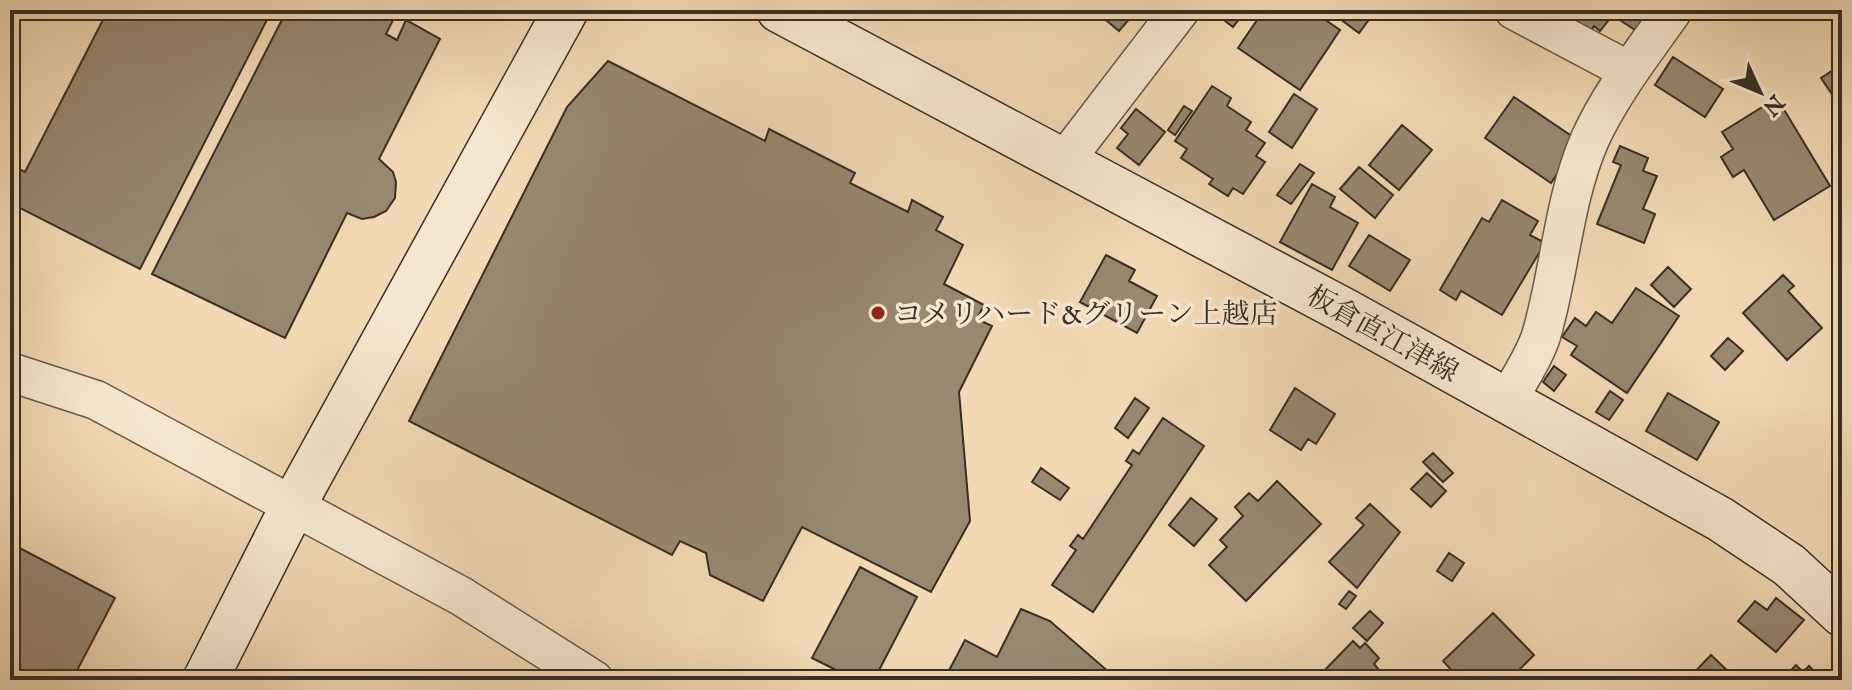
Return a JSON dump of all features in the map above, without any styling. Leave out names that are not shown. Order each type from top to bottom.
[{"type":"main road","points":[[205,680],[293,506],[566,10]]},
{"type":"main road","name":"板倉直江津線","points":[[779,10],[1347,312],[1720,519],[1789,565],[1842,614]]},
{"type":"street","points":[[1065,160],[1180,10]]},
{"type":"street","points":[[1514,10],[1629,71]]},
{"type":"street","points":[[1507,401],[1540,340],[1562,232],[1590,140],[1629,71],[1673,10]]},
{"type":"street","points":[[10,372],[96,400],[461,596],[594,680]]},
{"type":"building","points":[[108,10],[272,10],[140,269],[10,203],[10,172],[13,166],[25,172]]},
{"type":"building","points":[[287,10],[398,10],[386,34],[397,40],[406,20],[440,39],[379,159],[393,172],[395,198],[386,211],[374,217],[362,219],[347,213],[285,338],[152,274]]},
{"type":"building","points":[[1094,10],[1137,10],[1119,31]]},
{"type":"building","points":[[1211,10],[1246,10],[1233,27]]},
{"type":"building","points":[[1264,10],[1311,10],[1340,30],[1300,90],[1238,48]]},
{"type":"building","points":[[1334,10],[1376,10],[1359,33],[1332,13]]},
{"type":"building","points":[[1548,10],[1602,10],[1599,14],[1608,21],[1600,31],[1594,26],[1587,37]]},
{"type":"building","points":[[1611,10],[1638,10],[1646,15],[1635,30],[1609,13]]},
{"type":"building","points":[[1673,57],[1723,89],[1705,117],[1655,85]]},
{"type":"building","points":[[608,61],[765,141],[769,129],[855,173],[850,183],[908,212],[912,200],[943,217],[936,230],[963,245],[944,284],[984,305],[977,319],[992,326],[959,392],[970,521],[931,592],[802,527],[763,601],[710,575],[706,553],[680,541],[672,555],[409,421],[567,107]]},
{"type":"building","points":[[1842,64],[1842,109],[1821,78]]},
{"type":"building","points":[[1212,86],[1231,98],[1227,106],[1251,122],[1246,130],[1265,143],[1256,156],[1265,162],[1243,194],[1233,188],[1228,196],[1209,184],[1213,179],[1181,158],[1187,149],[1175,141]]},
{"type":"building","points":[[1294,94],[1317,109],[1292,148],[1269,132]]},
{"type":"building","points":[[1514,97],[1579,141],[1551,183],[1485,138]]},
{"type":"building","points":[[1777,98],[1830,186],[1774,220],[1744,170],[1733,177],[1721,157],[1733,149],[1722,132]]},
{"type":"building","points":[[1184,106],[1192,111],[1175,135],[1168,130]]},
{"type":"building","points":[[1136,109],[1165,132],[1139,165],[1117,148],[1128,134],[1121,128]]},
{"type":"building","points":[[1402,125],[1432,150],[1399,190],[1369,165]]},
{"type":"building","points":[[1620,146],[1648,158],[1643,171],[1657,176],[1643,209],[1655,214],[1644,243],[1597,224],[1621,165],[1613,162]]},
{"type":"building","points":[[1300,164],[1314,173],[1291,204],[1277,195]]},
{"type":"building","points":[[1359,167],[1393,195],[1375,218],[1340,189]]},
{"type":"building","points":[[1312,184],[1335,197],[1330,207],[1358,223],[1332,270],[1280,242]]},
{"type":"building","points":[[1502,200],[1538,221],[1530,235],[1545,243],[1502,315],[1461,291],[1456,300],[1440,290],[1482,218],[1489,222]]},
{"type":"building","points":[[1369,235],[1410,260],[1390,291],[1349,266]]},
{"type":"building","points":[[1106,255],[1135,270],[1129,281],[1157,296],[1137,333],[1080,302]]},
{"type":"building","points":[[1668,267],[1691,289],[1674,307],[1651,285]]},
{"type":"building","points":[[1783,275],[1794,286],[1788,291],[1822,328],[1787,360],[1743,313]]},
{"type":"building","points":[[1636,288],[1679,316],[1627,393],[1571,355],[1577,346],[1562,337],[1575,318],[1586,326],[1596,312],[1612,323]]},
{"type":"building","points":[[1728,338],[1743,351],[1725,370],[1711,356]]},
{"type":"building","points":[[1554,366],[1566,375],[1554,391],[1543,382]]},
{"type":"building","points":[[1295,388],[1335,414],[1316,444],[1308,439],[1301,450],[1270,430]]},
{"type":"building","points":[[1610,391],[1623,400],[1609,420],[1596,412]]},
{"type":"building","points":[[1668,393],[1719,422],[1697,460],[1646,431]]},
{"type":"building","points":[[1135,398],[1149,408],[1128,438],[1115,428]]},
{"type":"building","points":[[1163,418],[1204,446],[1093,612],[1052,585],[1076,550],[1070,546],[1078,535],[1083,539],[1132,465],[1126,461],[1133,450],[1139,454]]},
{"type":"building","points":[[1433,453],[1453,473],[1443,482],[1423,462]]},
{"type":"building","points":[[1041,468],[1069,488],[1060,500],[1032,482]]},
{"type":"building","points":[[1427,473],[1446,491],[1431,507],[1411,489]]},
{"type":"building","points":[[1277,481],[1321,524],[1246,601],[1209,565],[1227,547],[1220,540],[1243,516],[1235,507],[1249,493],[1258,501]]},
{"type":"building","points":[[1191,498],[1217,519],[1194,546],[1169,525]]},
{"type":"building","points":[[1370,504],[1400,532],[1357,588],[1329,562],[1364,525],[1356,518]]},
{"type":"building","points":[[10,543],[115,598],[72,680],[10,680]]},
{"type":"building","points":[[1449,553],[1464,563],[1452,581],[1437,571]]},
{"type":"building","points":[[860,567],[917,597],[874,680],[856,680],[812,658]]},
{"type":"building","points":[[1349,591],[1356,596],[1346,609],[1339,604]]},
{"type":"building","points":[[1776,598],[1804,620],[1776,652],[1738,621],[1755,601],[1767,610]]},
{"type":"building","points":[[1021,609],[1050,621],[1118,680],[944,680],[965,640],[997,657]]},
{"type":"building","points":[[1370,611],[1383,623],[1367,641],[1353,628]]},
{"type":"building","points":[[1493,613],[1534,655],[1517,672],[1526,680],[1451,680],[1456,675],[1443,661]]},
{"type":"building","points":[[1353,641],[1360,648],[1365,643],[1379,658],[1374,664],[1379,670],[1369,680],[1325,680],[1320,675]]},
{"type":"building","points":[[1711,655],[1732,675],[1727,680],[1687,680]]},
{"type":"building","points":[[1796,665],[1803,672],[1809,666],[1823,680],[1782,680]]},
{"type":"place","name":"コメリハード&グリーン上越店","points":[[878,313]]}]
